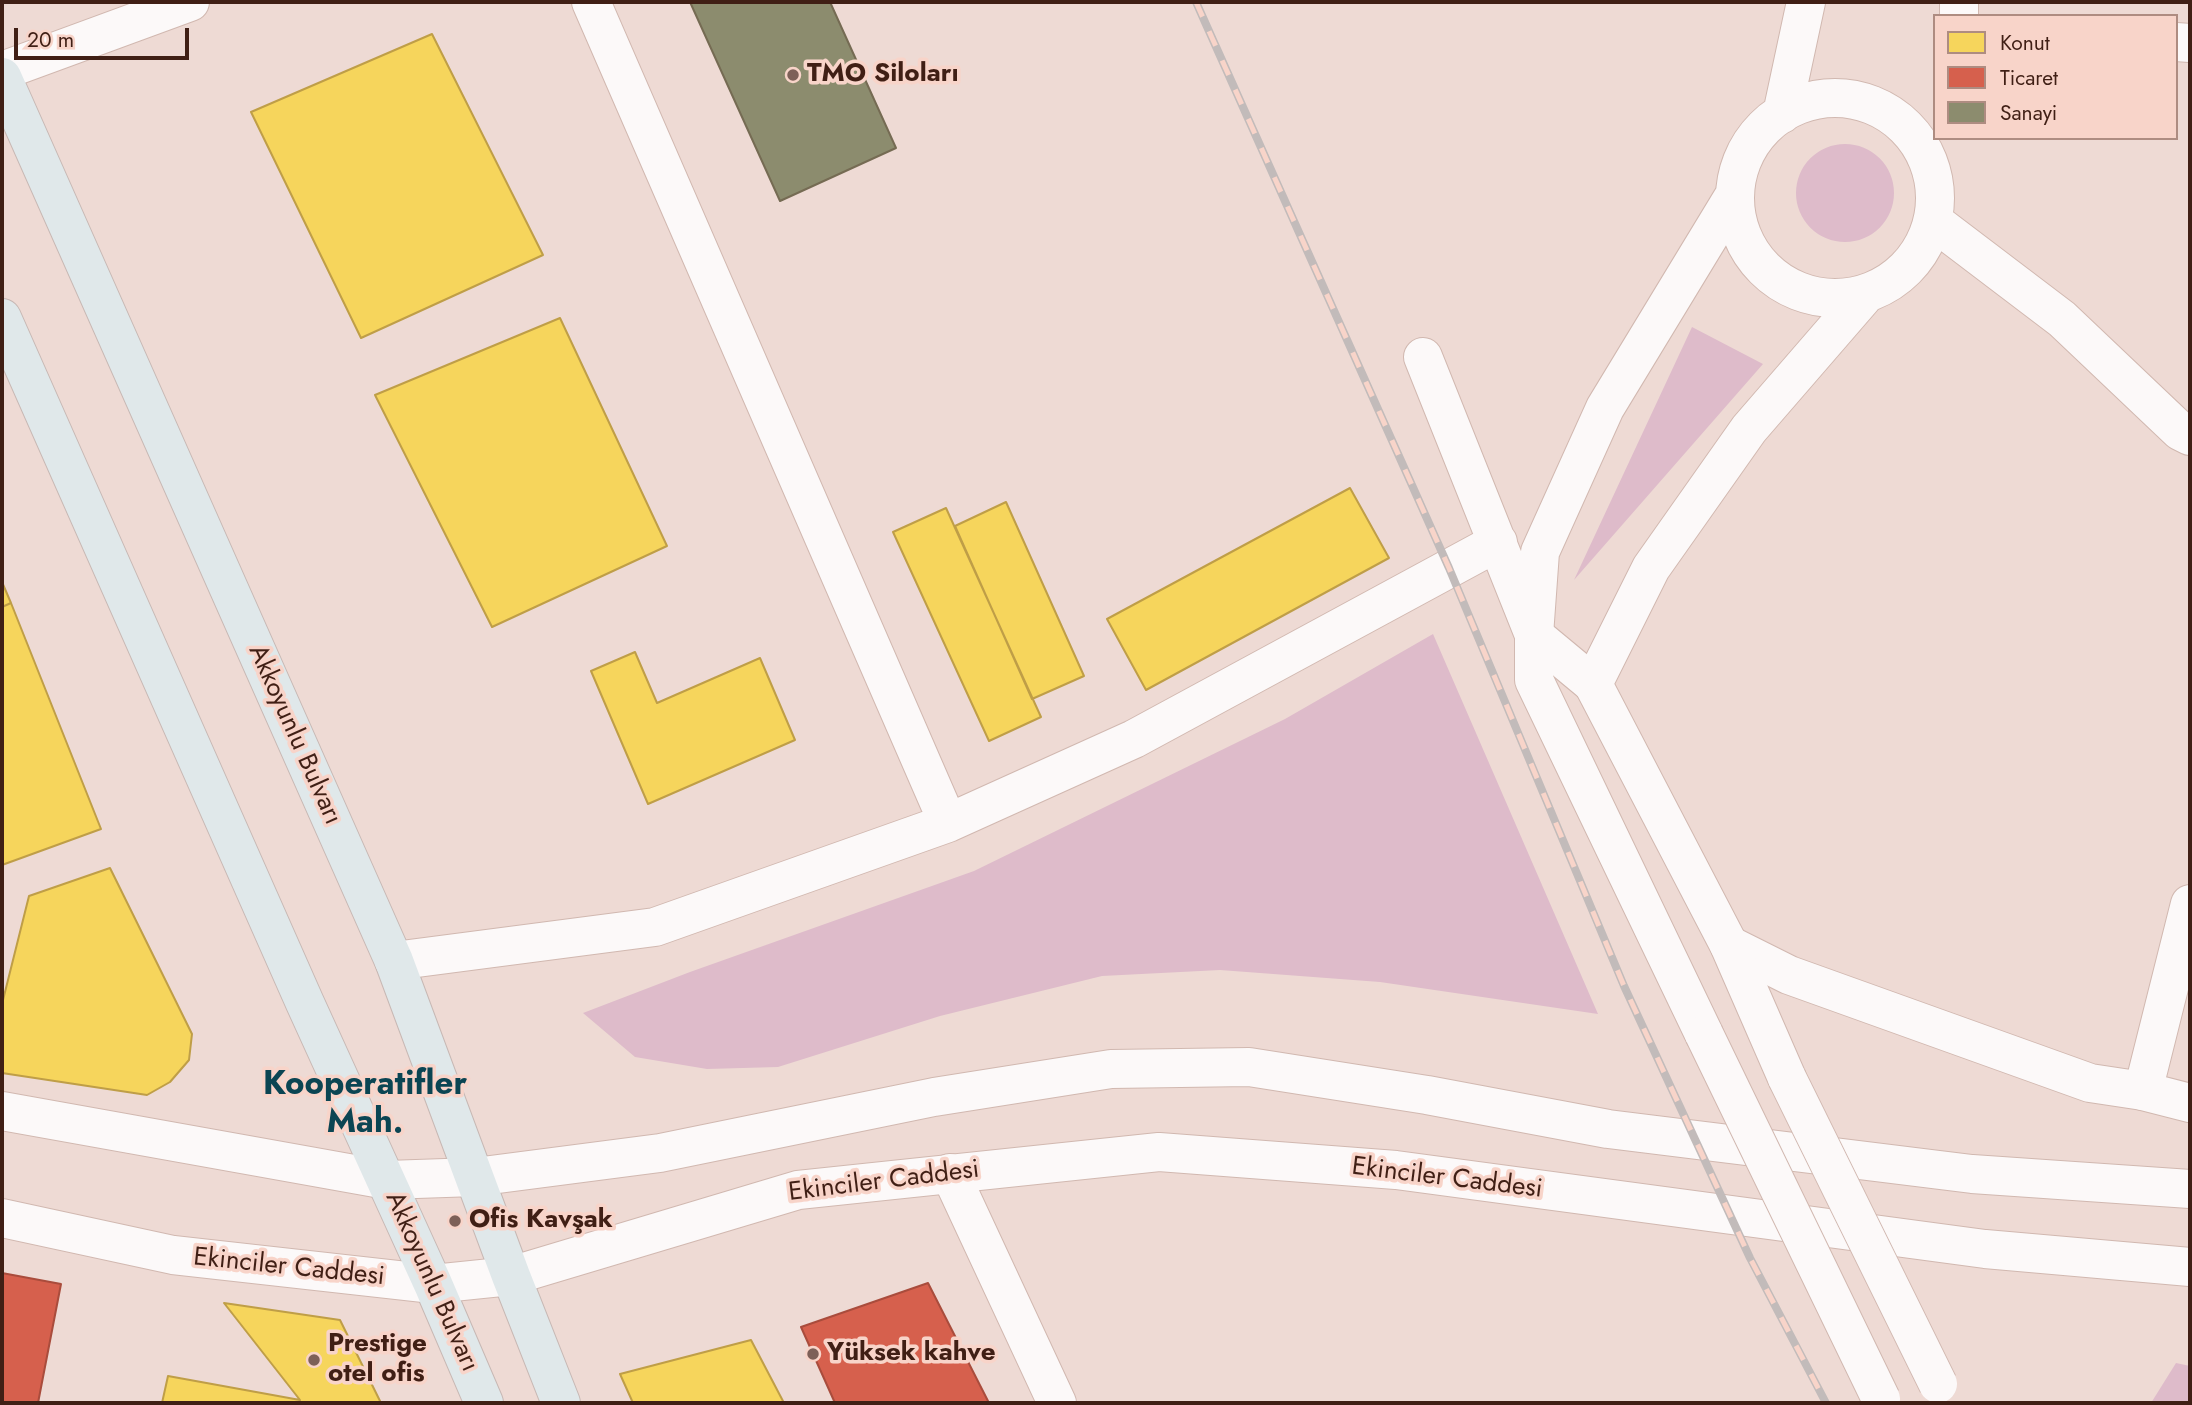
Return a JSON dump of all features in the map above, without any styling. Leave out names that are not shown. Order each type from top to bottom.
[{"type":"main road","points":[[2,71],[190,2]]},
{"type":"main road","points":[[591,2],[948,823]]},
{"type":"main road","points":[[1782,114],[1806,2]]},
{"type":"main road","name":"Akkoyunlu Bulvarı","points":[[2,77],[394,961],[510,1276],[561,1403]]},
{"type":"main road","points":[[1734,194],[1738,226],[1751,254],[1774,278],[1802,294],[1833,299],[1865,295],[1889,284],[1909,266],[1924,245],[1934,220],[1936,186],[1931,138],[1906,127],[1879,107],[1846,98],[1812,100],[1782,114],[1757,135],[1741,163],[1734,194],[1605,408],[1540,552],[1534,635],[1534,680],[1882,1401]]},
{"type":"main road","points":[[1934,220],[2062,319],[2180,431],[2190,436]]},
{"type":"main road","points":[[1593,684],[1651,568],[1749,429],[1865,295]]},
{"type":"main road","name":"Akkoyunlu Bulvarı","points":[[2,318],[10,354],[387,1180],[484,1403]]},
{"type":"main road","points":[[1423,357],[1534,635],[1593,684],[1729,945],[1787,1078],[1945,1394]]},
{"type":"main road","points":[[394,961],[655,927],[948,823],[1134,739],[1498,542]]},
{"type":"main road","points":[[2143,1091],[2190,904]]},
{"type":"main road","points":[[1729,945],[1788,975],[2090,1083],[2190,1102]]},
{"type":"main road","points":[[2,1111],[387,1180],[475,1177],[660,1153],[934,1097],[1111,1069],[1248,1067],[1427,1095],[1608,1129],[1972,1174],[2190,1189]]},
{"type":"main road","name":"Ekinciler Caddesi","points":[[2,1218],[173,1255],[433,1284],[510,1276],[798,1190],[1159,1152],[1396,1170],[1985,1249],[2190,1267]]},
{"type":"main road","points":[[950,1172],[1057,1403]]},
{"type":"shaded area","points":[[1845,144],[1864,147],[1880,158],[1891,174],[1894,193],[1891,212],[1880,228],[1864,239],[1845,242],[1826,239],[1810,228],[1799,212],[1796,193],[1799,174],[1810,158],[1826,147]]},
{"type":"shaded area","points":[[1692,327],[1763,364],[1574,580]]},
{"type":"shaded area","points":[[1433,634],[1598,1014],[1380,982],[1220,970],[1102,976],[940,1016],[778,1067],[707,1069],[635,1057],[583,1013],[974,871],[1285,719]]},
{"type":"shaded area","points":[[2176,1363],[2190,1366],[2190,1403],[2151,1403]]},
{"type":"building: Konut","points":[[432,34],[543,255],[361,338],[251,112]]},
{"type":"building: Konut","points":[[560,318],[667,546],[492,627],[375,395]]},
{"type":"building: Konut","points":[[1350,488],[1389,558],[1146,690],[1107,619]]},
{"type":"building: Konut","points":[[1006,502],[1084,676],[1032,699],[955,526]]},
{"type":"building: Konut","points":[[946,508],[1041,717],[989,741],[893,532]]},
{"type":"building: Konut","points":[[2,582],[11,603],[2,607]]},
{"type":"building: Konut","points":[[11,603],[101,829],[2,865],[2,607]]},
{"type":"building: Konut","points":[[635,652],[657,703],[760,658],[795,740],[648,804],[591,671]]},
{"type":"building: Konut","points":[[110,868],[192,1034],[189,1060],[170,1082],[147,1095],[2,1073],[2,1004],[29,896]]},
{"type":"building: Konut","name":"Prestige otel ofis","points":[[224,1303],[340,1320],[381,1403],[299,1403],[300,1400]]},
{"type":"building: Konut","points":[[751,1340],[784,1403],[633,1403],[620,1374]]},
{"type":"building: Konut","points":[[168,1376],[300,1400],[299,1403],[162,1403]]},
{"type":"building: Ticaret","points":[[2,1273],[61,1284],[38,1403],[2,1403]]},
{"type":"building: Ticaret","points":[[928,1283],[989,1403],[835,1403],[801,1327]]},
{"type":"building: Sanayi","name":"TMO Siloları","points":[[690,2],[830,2],[896,148],[780,201]]},
{"type":"railway","points":[[1196,2],[1449,568],[1624,986],[1750,1258],[1826,1403]]},
{"type":"place","name":"TMO Siloları","points":[[793,75]]},
{"type":"place","name":"Ofis Kavşak","points":[[455,1221]]},
{"type":"place","name":"Yüksek kahve","points":[[813,1354]]},
{"type":"place","name":"Prestige otel ofis","points":[[314,1360]]},
{"type":"district","name":"Kooperatifler Mah.","points":[[365,1105]]}]
